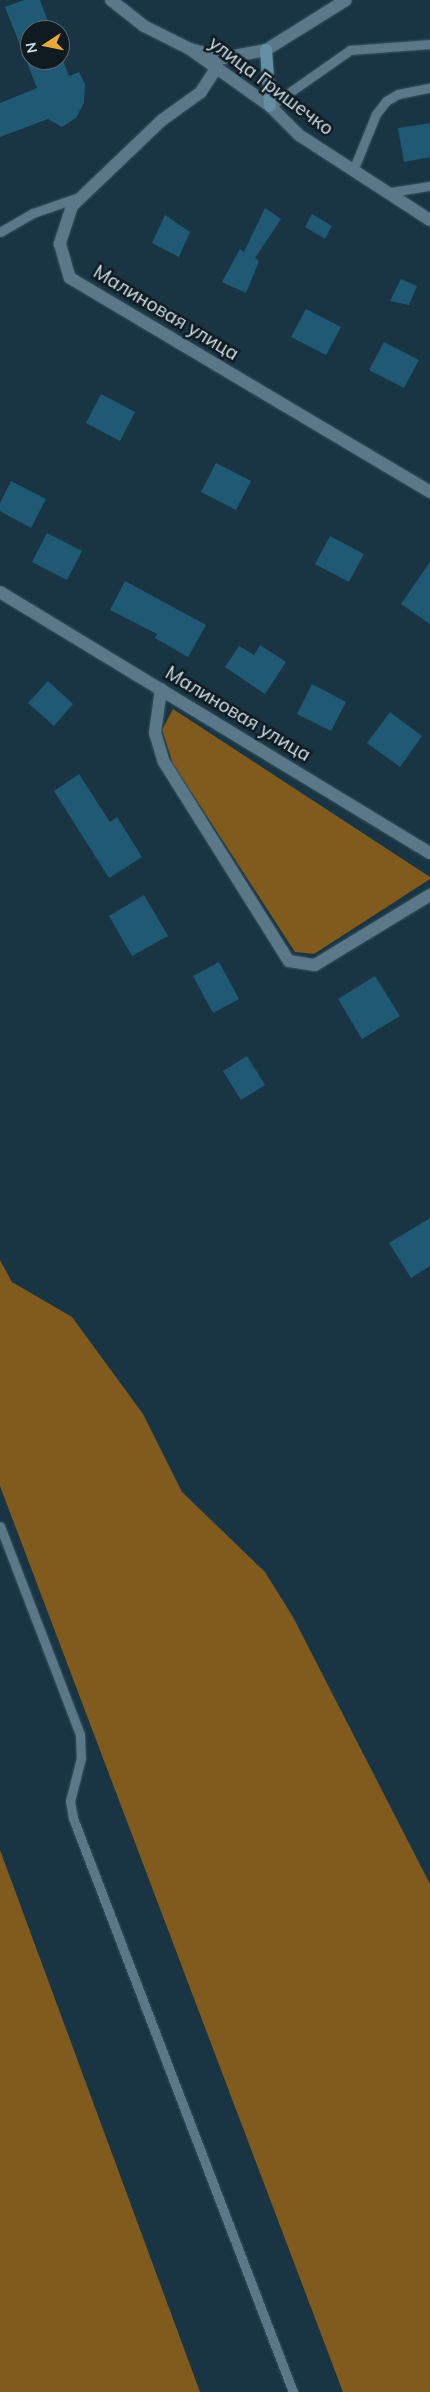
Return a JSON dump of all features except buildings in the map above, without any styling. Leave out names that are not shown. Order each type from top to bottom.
[{"type":"main road","points":[[266,50],[270,106]]},
{"type":"street","points":[[112,0],[144,26],[190,50],[224,58],[266,50],[343,1]]},
{"type":"street","name":"улица Гришечко","points":[[190,50],[218,67],[270,106],[299,135],[391,192],[430,220]]},
{"type":"street","name":"Малиновая улица","points":[[218,67],[201,92],[161,121],[72,206],[60,244],[70,278],[430,492]]},
{"type":"street","name":"Малиновая улица","points":[[0,592],[430,853]]},
{"type":"street","points":[[161,689],[155,733],[164,762],[289,961],[315,965],[430,895]]},
{"type":"lane","points":[[270,106],[350,50],[430,44]]},
{"type":"lane","points":[[354,168],[376,114],[386,101],[398,94],[430,88]]},
{"type":"lane","points":[[391,192],[430,186]]},
{"type":"lane","points":[[0,232],[33,213],[82,196]]},
{"type":"lane","points":[[0,1526],[80,1734],[81,1758],[70,1801],[72,1818],[293,2392]]},
{"type":"shaded area","points":[[173,709],[430,877],[430,879],[314,954],[295,952],[173,764],[162,730]]},
{"type":"shaded area","points":[[0,1260],[12,1282],[72,1317],[143,1414],[182,1492],[265,1572],[293,1617],[430,1884],[430,2392],[343,2392],[0,1486]]},
{"type":"shaded area","points":[[0,1850],[200,2392],[0,2392]]}]
